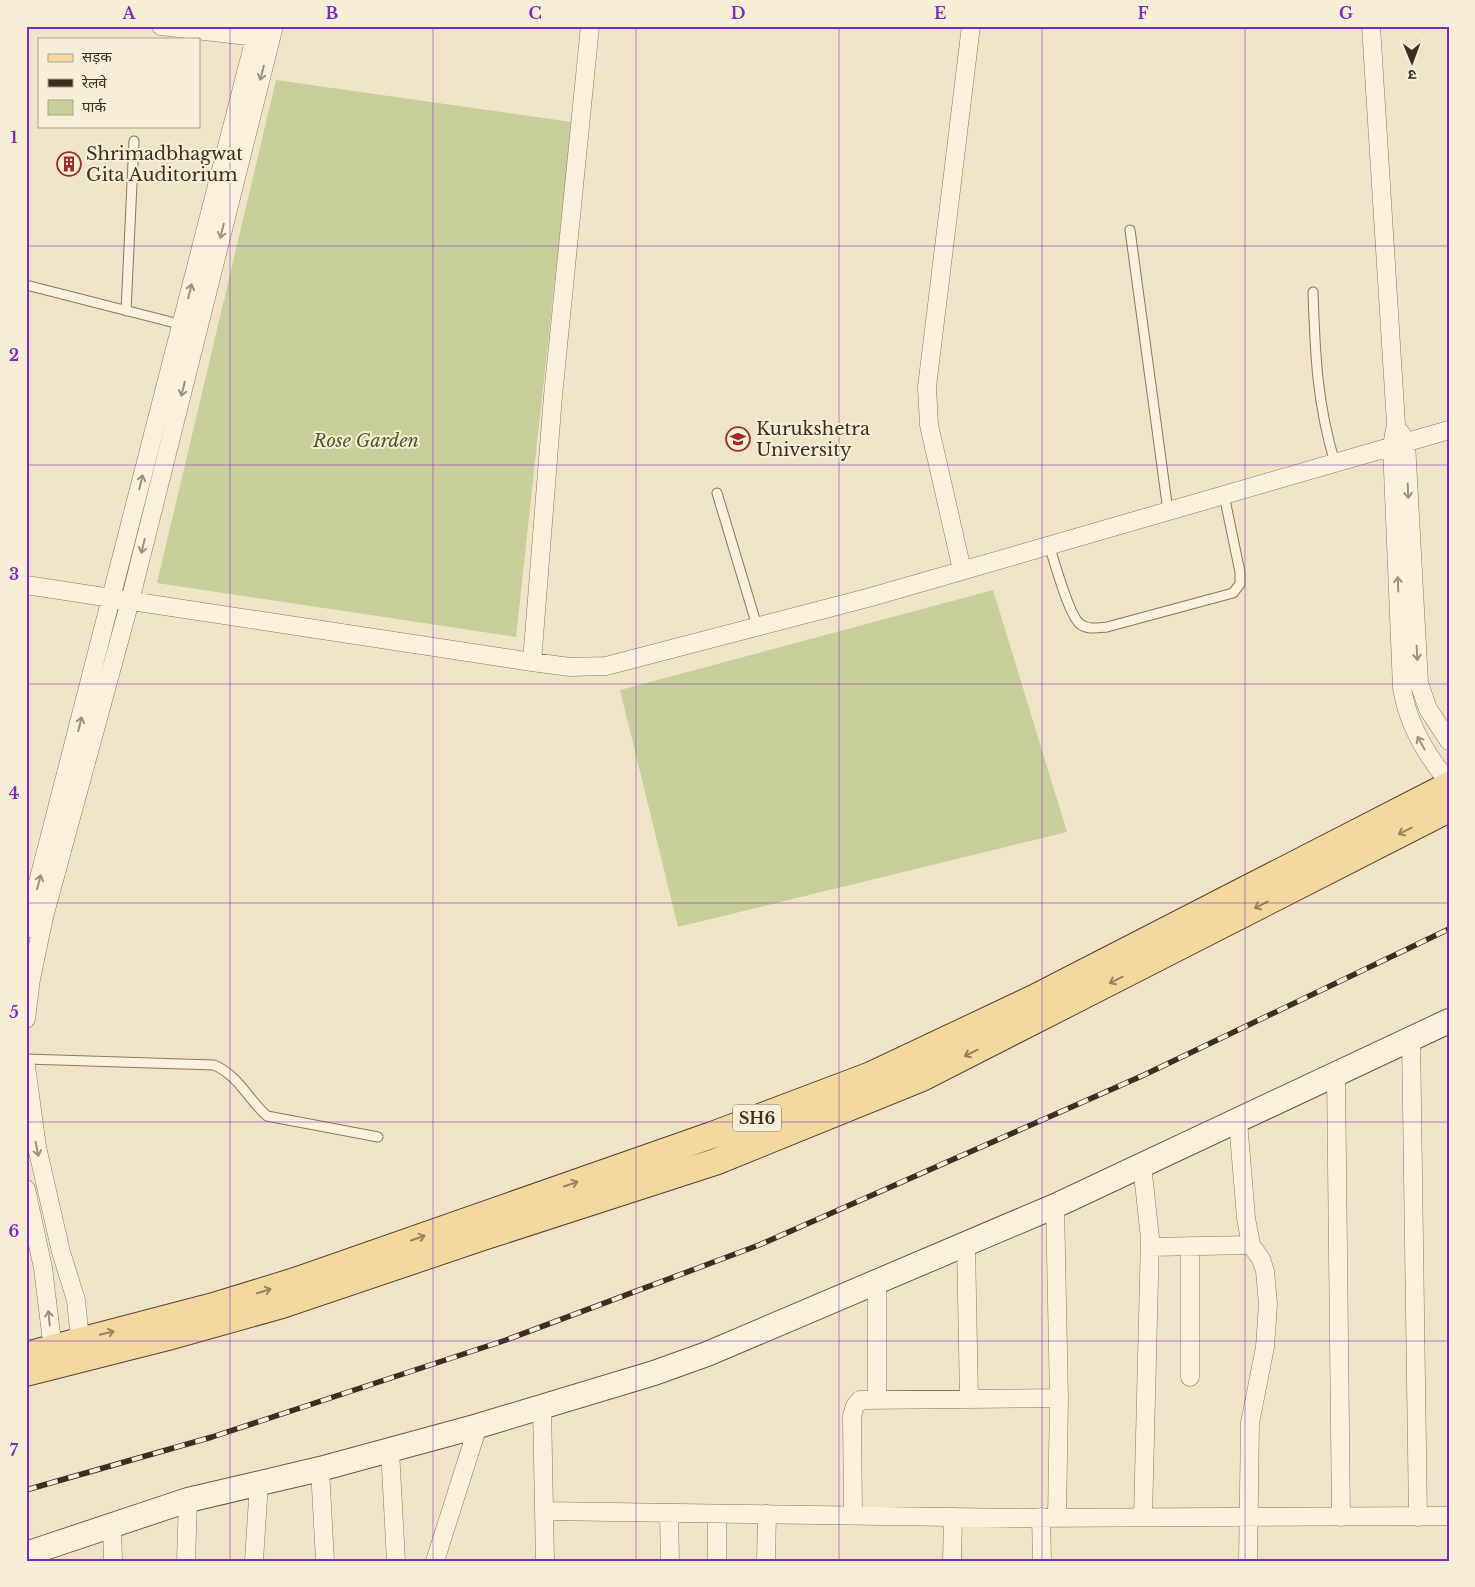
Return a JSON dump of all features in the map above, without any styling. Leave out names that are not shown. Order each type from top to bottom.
[{"type":"main road","name":"SH6","points":[[81,1350],[295,1281],[712,1134],[871,1075],[1034,998],[1449,784]]},
{"type":"main road","name":"SH6","points":[[26,1373],[54,1357],[282,1305],[483,1237],[715,1162],[922,1078],[1449,809]]},
{"type":"main road","name":"SH6","points":[[26,1355],[54,1357]]},
{"type":"street","points":[[30,927],[130,601],[190,327],[264,32],[161,26]]},
{"type":"street","points":[[532,662],[554,386],[590,26]]},
{"type":"street","points":[[962,570],[928,426],[927,387],[971,26]]},
{"type":"street","points":[[1370,26],[1396,424],[1419,683],[1428,709],[1449,740]]},
{"type":"street","points":[[26,1019],[31,978],[30,927],[111,598],[190,327]]},
{"type":"street","points":[[26,585],[532,662],[570,667],[606,666],[962,570],[1449,430]]},
{"type":"street","points":[[1399,444],[1402,688],[1406,709],[1420,743],[1449,784]]},
{"type":"street","points":[[26,1554],[188,1500],[320,1469],[478,1426],[654,1373],[707,1354],[1055,1206],[1449,1021]]},
{"type":"street","points":[[1411,1038],[1418,1516]]},
{"type":"street","points":[[26,1066],[37,1146],[61,1252],[76,1300],[81,1350]]},
{"type":"street","points":[[1336,1075],[1341,1517]]},
{"type":"street","points":[[1238,1121],[1243,1198],[1251,1245],[1261,1258],[1265,1271],[1268,1311],[1265,1347],[1250,1423],[1248,1561]]},
{"type":"street","points":[[1142,1165],[1148,1211],[1150,1247],[1143,1517]]},
{"type":"street","points":[[26,1189],[43,1268],[54,1357]]},
{"type":"street","points":[[1042,1561],[1049,1517],[1059,1398],[1055,1206]]},
{"type":"street","points":[[966,1245],[969,1398]]},
{"type":"street","points":[[1150,1247],[1251,1245]]},
{"type":"street","points":[[1190,1246],[1190,1377]]},
{"type":"street","points":[[877,1283],[877,1399]]},
{"type":"street","points":[[854,1515],[852,1416],[855,1406],[860,1400],[1059,1398]]},
{"type":"street","points":[[542,1407],[545,1561]]},
{"type":"street","points":[[435,1561],[478,1426]]},
{"type":"street","points":[[390,1450],[396,1561]]},
{"type":"street","points":[[320,1469],[325,1561]]},
{"type":"street","points":[[254,1561],[259,1483]]},
{"type":"street","points":[[186,1561],[188,1500]]},
{"type":"street","points":[[545,1511],[953,1517],[1250,1518],[1449,1516]]},
{"type":"street","points":[[669,1514],[670,1561]]},
{"type":"street","points":[[766,1561],[767,1514]]},
{"type":"street","points":[[717,1515],[717,1561]]},
{"type":"street","points":[[952,1561],[953,1517]]},
{"type":"street","points":[[112,1526],[113,1561]]},
{"type":"lane","points":[[126,311],[134,141]]},
{"type":"lane","points":[[1130,230],[1168,511]]},
{"type":"lane","points":[[26,285],[190,327]]},
{"type":"lane","points":[[1313,292],[1318,384],[1324,426],[1335,463]]},
{"type":"lane","points":[[717,493],[757,626]]},
{"type":"lane","points":[[1049,545],[1072,612],[1078,623],[1088,628],[1106,628],[1234,593],[1240,584],[1240,572],[1224,495]]},
{"type":"lane","points":[[26,1059],[214,1065],[232,1075],[256,1106],[267,1116],[378,1137]]},
{"type":"green space","name":"Rose Garden","points":[[276,80],[572,122],[516,637],[157,583]]},
{"type":"green space","points":[[993,590],[1067,832],[678,927],[620,690]]},
{"type":"railway","points":[[26,1490],[212,1437],[506,1340],[759,1245],[1144,1075],[1449,929]]},
{"type":"place","name":"Shrimadbhagwat Gita Auditorium","points":[[69,164]]},
{"type":"place","name":"Kurukshetra University","points":[[738,439]]}]
